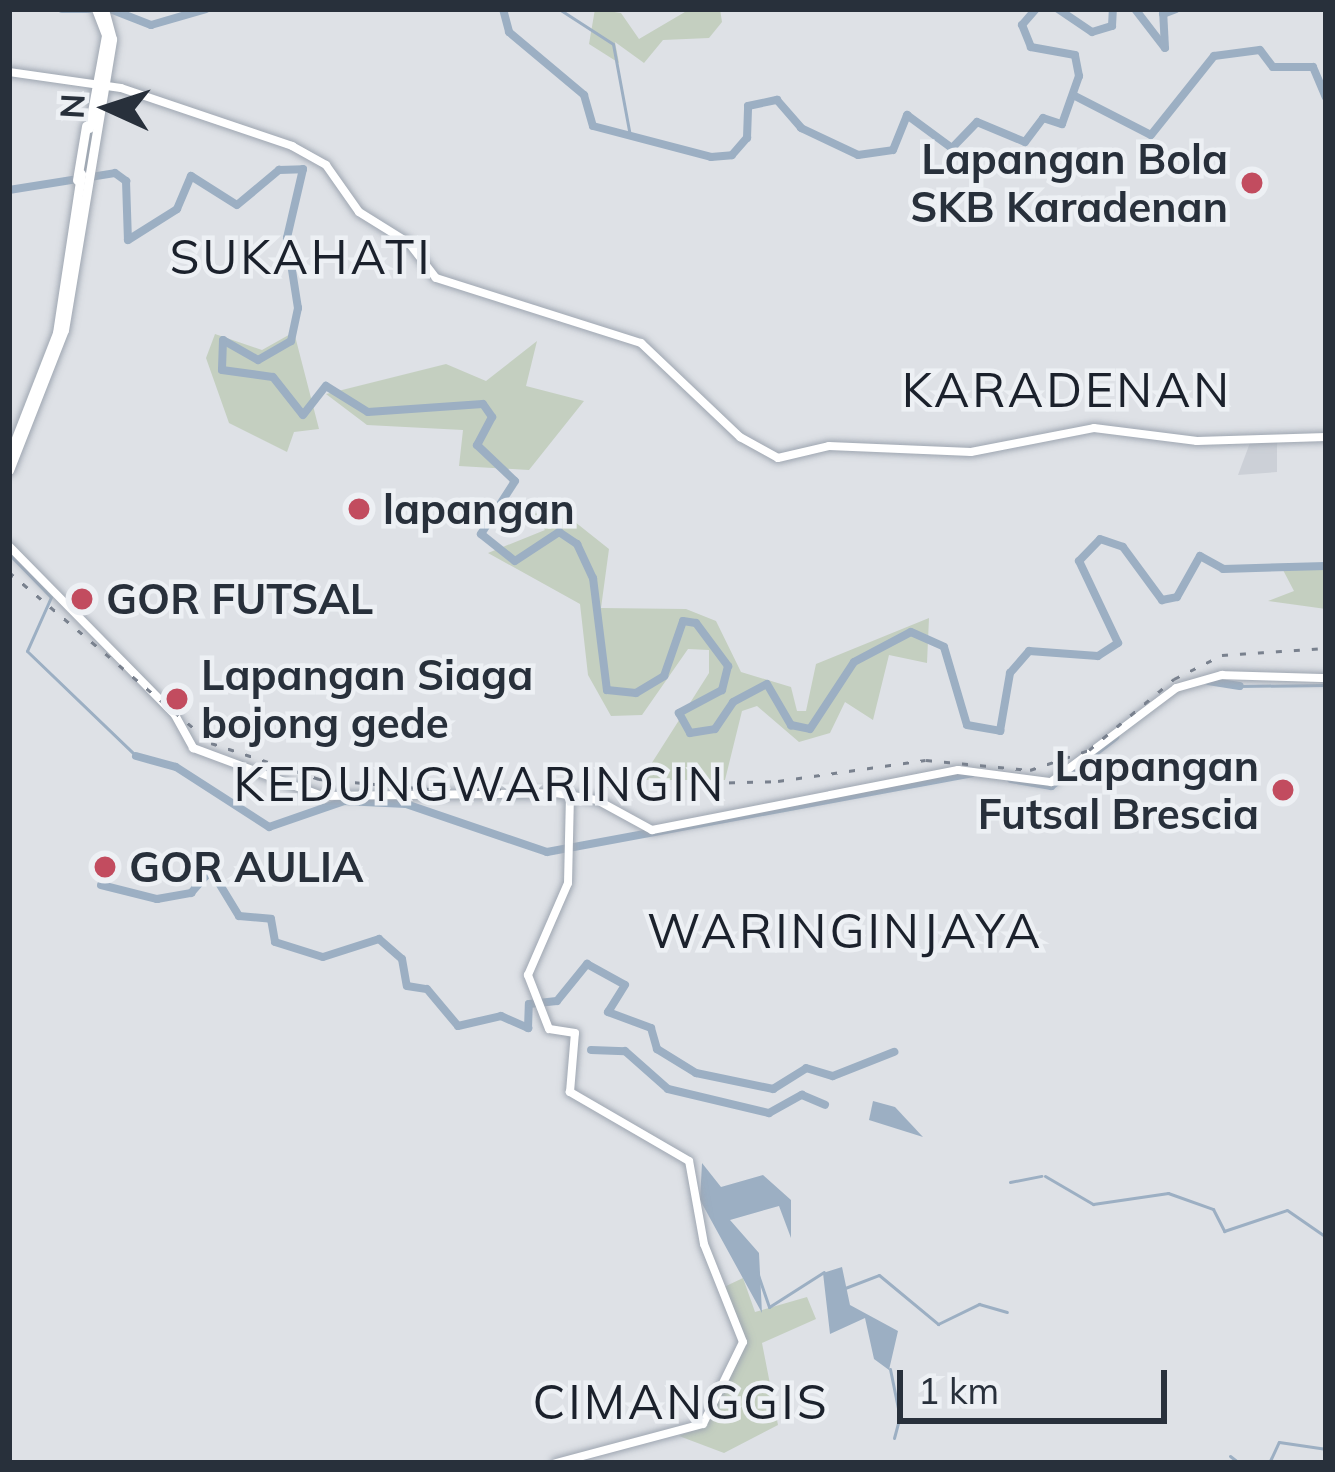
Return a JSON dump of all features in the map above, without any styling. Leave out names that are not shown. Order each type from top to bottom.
[{"type":"main road","points":[[9,460],[61,323],[97,87],[103,32],[98,9]]},
{"type":"main road","points":[[9,72],[157,101],[326,165],[359,212],[440,280],[641,343],[740,437],[778,458],[799,461],[829,446],[980,451],[1081,430],[1151,430],[1195,440],[1326,437]]},
{"type":"main road","points":[[9,460],[66,291],[80,195]]},
{"type":"main road","points":[[22,432],[48,354]]},
{"type":"main road","points":[[9,460],[31,404]]},
{"type":"main road","points":[[9,546],[175,715],[193,748],[322,796],[569,795],[656,830],[959,770],[1047,782],[1186,684],[1326,678]]},
{"type":"main road","points":[[556,1463],[703,1424],[743,1342],[704,1244],[689,1161],[598,1116],[569,1090],[575,1034],[550,1030],[528,971],[568,886],[569,795]]},
{"type":"shaded area","points":[[1277,438],[1277,472],[1238,475],[1251,440]]},
{"type":"green space","points":[[595,9],[621,13],[639,39],[690,9],[720,9],[722,22],[709,38],[663,40],[644,63],[615,42],[619,63],[589,44]]},
{"type":"green space","points":[[294,332],[319,429],[294,432],[287,452],[229,423],[206,358],[215,334],[262,350]]},
{"type":"green space","points":[[537,341],[526,386],[584,401],[529,470],[459,466],[463,430],[367,425],[326,394],[446,364],[486,381]]},
{"type":"green space","points":[[532,513],[570,518],[609,549],[601,608],[686,609],[716,621],[741,672],[791,687],[797,711],[806,711],[816,664],[929,618],[927,663],[889,655],[873,720],[845,702],[830,733],[799,742],[757,706],[742,711],[725,780],[641,780],[709,673],[709,650],[688,649],[642,715],[611,716],[588,675],[580,604],[488,553],[545,530]]},
{"type":"green space","points":[[1283,570],[1326,570],[1326,609],[1268,601],[1294,591]]},
{"type":"green space","points":[[743,1278],[755,1312],[807,1297],[816,1319],[762,1343],[778,1425],[724,1453],[679,1436],[700,1428],[744,1342],[724,1287]]},
{"type":"water","points":[[873,1101],[895,1107],[923,1137],[869,1120]]},
{"type":"water","points":[[702,1163],[721,1187],[763,1175],[791,1200],[791,1238],[779,1206],[730,1220],[759,1253],[762,1313],[700,1200]]},
{"type":"water","points":[[842,1267],[850,1305],[898,1331],[889,1370],[874,1359],[865,1318],[830,1334],[823,1273]]},
{"type":"waterway","points":[[62,9],[89,9]]},
{"type":"waterway","points":[[110,9],[151,25],[206,9]]},
{"type":"waterway","points":[[503,9],[509,32],[584,95],[593,126],[711,157],[732,155],[747,138],[748,106],[777,100],[801,128],[858,155],[893,150],[907,115],[952,148],[977,122],[1025,142],[1043,118],[1062,124],[1079,76],[1075,55],[1031,47],[1022,25],[1036,9]]},
{"type":"waterway","points":[[559,9],[613,44],[630,136]]},
{"type":"waterway","points":[[1058,9],[1092,32],[1112,26],[1113,9]]},
{"type":"waterway","points":[[1135,9],[1165,48],[1163,14],[1176,9]]},
{"type":"waterway","points":[[1075,96],[1151,135],[1214,56],[1260,50],[1273,67],[1313,67],[1326,97]]},
{"type":"waterway","points":[[9,190],[115,173],[126,181],[128,240],[177,209],[191,176],[237,205],[279,170],[303,169],[287,238],[298,308],[291,341],[258,360],[223,340],[222,370],[273,377],[303,415],[326,386],[368,412],[483,404],[492,417],[477,445],[515,481],[481,534],[515,561],[559,532],[577,544],[593,578],[607,690],[636,693],[664,676],[683,621],[696,623],[728,666],[722,690],[679,713],[690,733],[715,729],[733,702],[767,684],[791,725],[810,729],[854,662],[911,632],[944,647],[967,725],[1000,731],[1010,673],[1029,651],[1098,656],[1118,643],[1079,561],[1100,539],[1123,547],[1162,600],[1177,597],[1200,556],[1223,569],[1326,566]]},
{"type":"waterway","points":[[9,554],[51,597],[27,651],[136,756]]},
{"type":"waterway","points":[[1208,681],[1240,686]]},
{"type":"waterway","points":[[1240,686],[1326,685]]},
{"type":"waterway","points":[[1011,779],[1051,786],[1115,737]]},
{"type":"waterway","points":[[136,756],[176,767],[269,827],[344,801],[406,804],[547,852],[972,773]]},
{"type":"waterway","points":[[101,885],[157,899],[191,893],[211,870],[239,916],[271,919],[275,942],[323,957],[379,939],[402,959],[407,986],[427,989],[458,1026],[501,1016],[528,1028],[529,1004],[557,1001],[587,964],[625,985],[608,1012],[651,1028],[657,1049],[696,1073],[773,1089],[806,1068],[833,1076],[894,1052]]},
{"type":"waterway","points":[[591,1050],[625,1051],[668,1089],[769,1113],[802,1095],[825,1105]]},
{"type":"waterway","points":[[1010,1182],[1041,1176]]},
{"type":"waterway","points":[[1045,1176],[1093,1204],[1168,1193],[1213,1209],[1224,1231],[1287,1210],[1326,1237]]},
{"type":"waterway","points":[[757,1272],[769,1307],[824,1272]]},
{"type":"waterway","points":[[845,1288],[879,1275],[938,1324],[979,1304],[1007,1312]]},
{"type":"waterway","points":[[890,1369],[900,1418]]},
{"type":"waterway","points":[[894,1438],[899,1419]]},
{"type":"waterway","points":[[1269,1463],[1279,1442],[1326,1449]]},
{"type":"waterway","points":[[1230,1456],[1239,1463]]},
{"type":"railway","points":[[9,572],[211,743],[319,779],[441,790],[778,781],[926,760],[1030,770],[1089,750],[1174,679],[1222,655],[1326,648]]},
{"type":"place","name":"Lapangan Bola SKB Karadenan","points":[[1252,183]]},
{"type":"place","name":"lapangan","points":[[359,509]]},
{"type":"place","name":"GOR FUTSAL","points":[[82,599]]},
{"type":"place","name":"Lapangan Siaga bojong gede","points":[[177,699]]},
{"type":"place","name":"Lapangan Futsal Brescia","points":[[1283,790]]},
{"type":"place","name":"GOR AULIA","points":[[105,867]]},
{"type":"district","name":"SUKAHATI","points":[[301,257]]},
{"type":"district","name":"KARADENAN","points":[[1067,390]]},
{"type":"district","name":"KEDUNGWARINGIN","points":[[480,784]]},
{"type":"district","name":"WARINGINJAYA","points":[[845,931]]},
{"type":"district","name":"CIMANGGIS","points":[[681,1402]]}]
